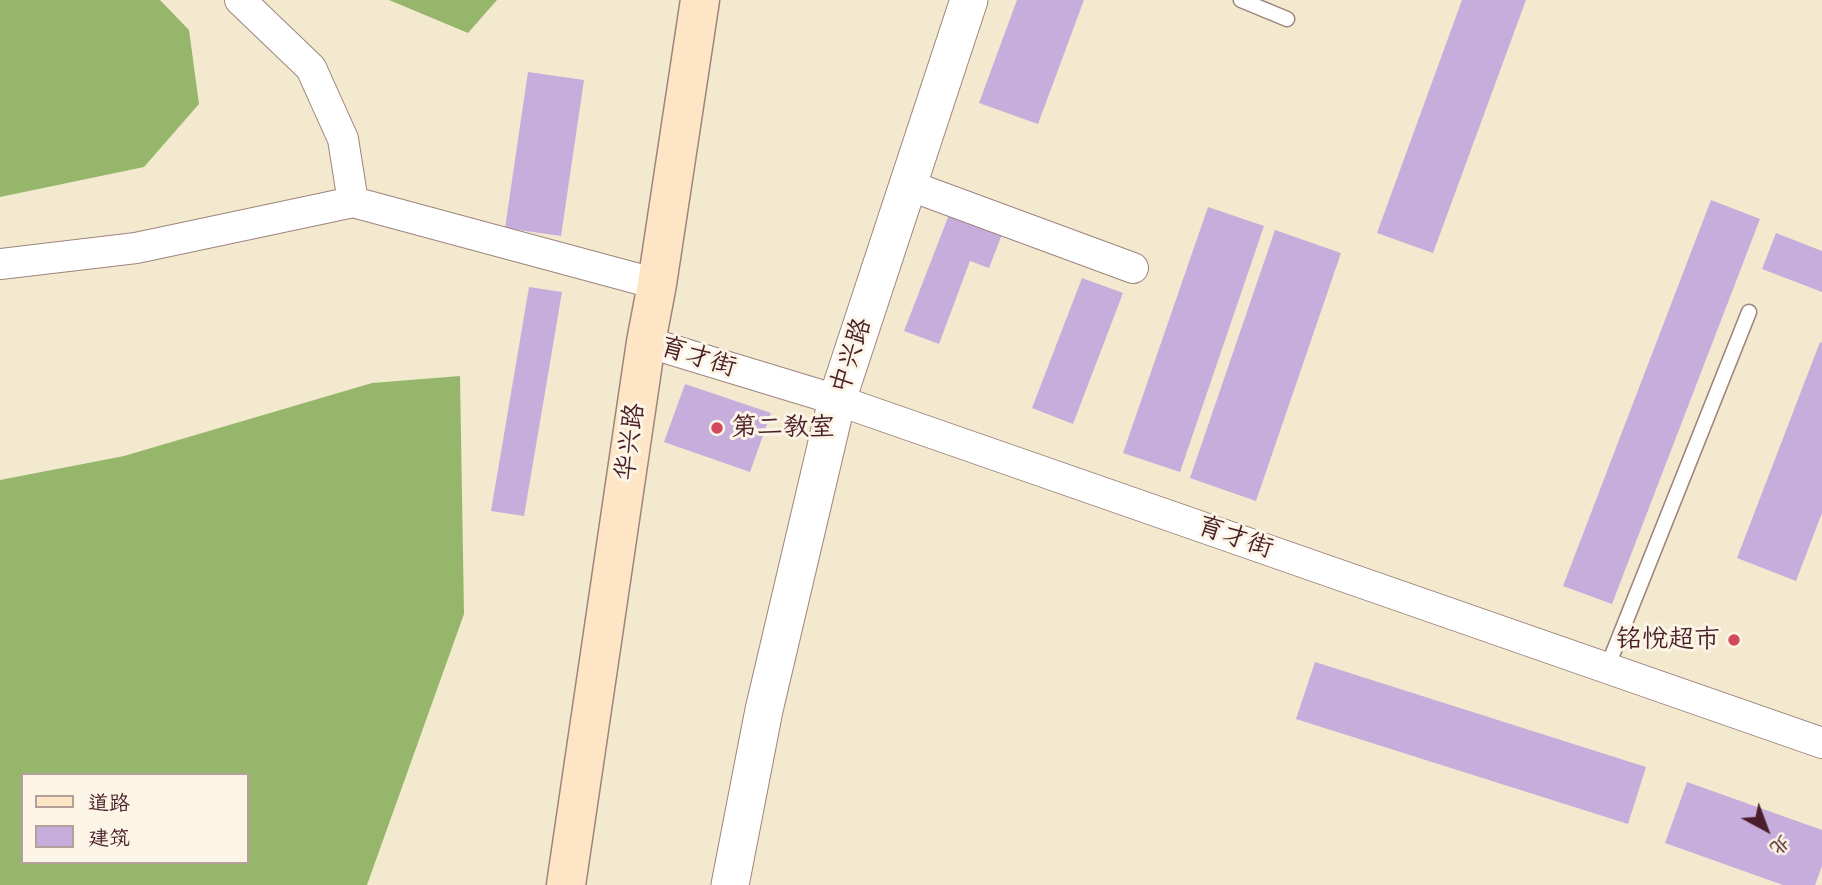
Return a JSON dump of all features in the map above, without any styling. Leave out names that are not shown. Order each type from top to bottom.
[{"type":"main road","name":"华兴路","points":[[566,885],[646,342],[700,0]]},
{"type":"street","points":[[240,0],[311,68],[343,139],[353,202]]},
{"type":"street","name":"中兴路","points":[[730,885],[764,710],[837,400],[969,0]]},
{"type":"street","points":[[908,185],[1133,268]]},
{"type":"street","points":[[0,264],[136,248],[353,202],[657,284]]},
{"type":"street","name":"育才街","points":[[646,342],[837,400],[1822,743]]},
{"type":"lane","points":[[1241,0],[1287,19]]},
{"type":"lane","points":[[1608,668],[1749,312]]},
{"type":"green space","points":[[0,0],[160,0],[189,30],[199,104],[144,167],[0,197]]},
{"type":"green space","points":[[389,0],[497,0],[468,33]]},
{"type":"green space","points":[[460,376],[464,614],[367,885],[0,885],[0,480],[124,456],[372,383]]},
{"type":"building","points":[[1017,0],[1084,0],[1038,124],[979,103]]},
{"type":"building","points":[[1462,0],[1526,0],[1433,253],[1377,233]]},
{"type":"building","points":[[528,72],[584,80],[561,236],[505,228]]},
{"type":"building","points":[[1711,200],[1760,219],[1612,604],[1563,586]]},
{"type":"building","points":[[1208,207],[1264,226],[1180,472],[1123,453]]},
{"type":"building","points":[[950,212],[1003,232],[989,268],[970,261],[939,344],[904,331]]},
{"type":"building","points":[[1275,230],[1341,253],[1256,501],[1190,478]]},
{"type":"building","points":[[1776,233],[1822,251],[1822,292],[1762,269]]},
{"type":"building","points":[[1082,278],[1123,293],[1073,424],[1032,408]]},
{"type":"building","points":[[529,287],[562,292],[524,516],[491,511]]},
{"type":"building","points":[[1820,342],[1822,513],[1796,581],[1737,558]]},
{"type":"building","name":"第二教室","points":[[685,384],[771,413],[750,472],[664,442]]},
{"type":"building","points":[[1315,662],[1646,767],[1628,824],[1296,719]]},
{"type":"building","points":[[1687,782],[1822,830],[1822,866],[1815,885],[1783,885],[1665,843]]},
{"type":"place","name":"第二教室","points":[[717,428]]},
{"type":"place","name":"铭悦超市","points":[[1734,640]]}]
